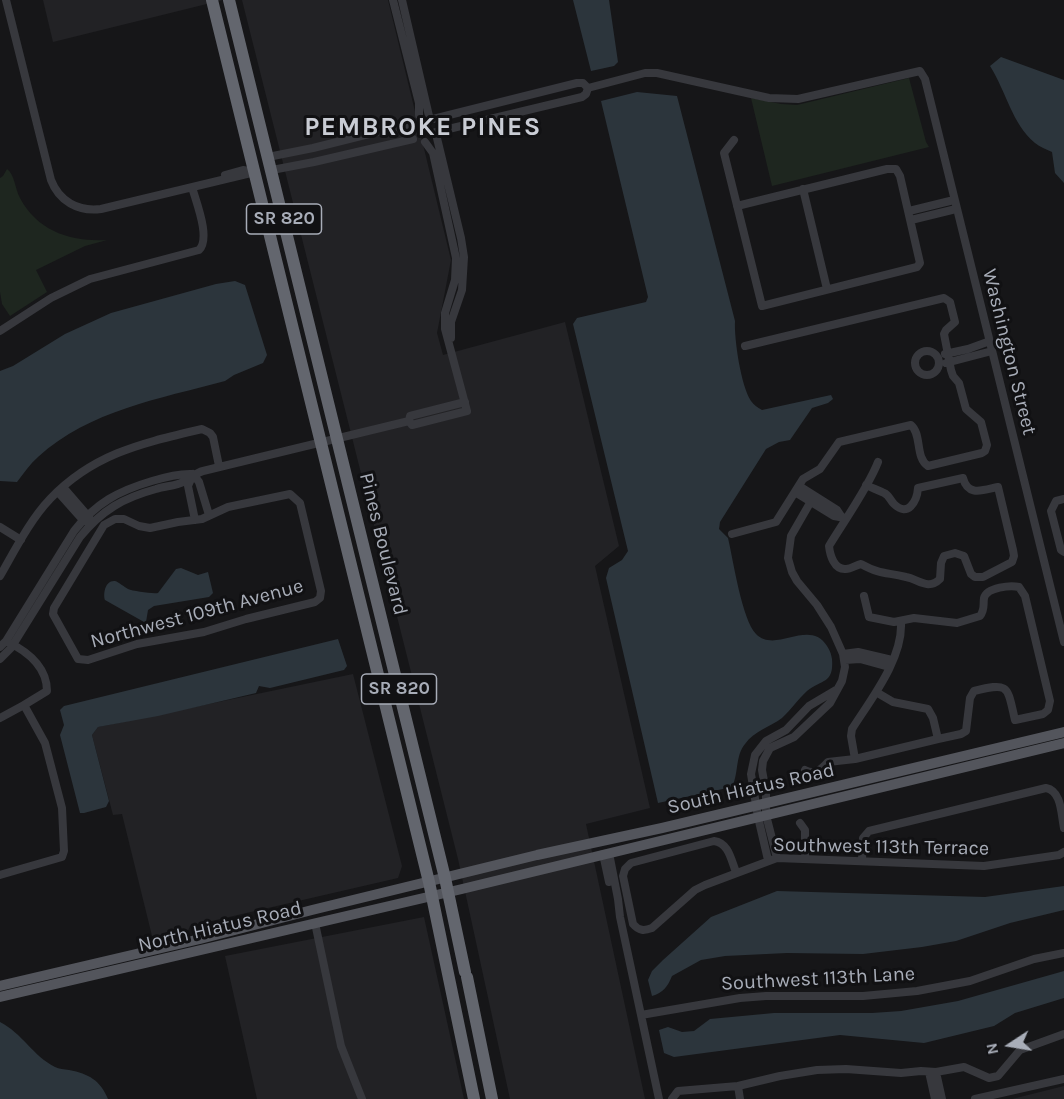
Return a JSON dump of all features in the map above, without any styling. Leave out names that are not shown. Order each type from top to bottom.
[{"type":"highway","name":"Pines Boulevard","points":[[212,0],[429,882],[474,1099]]},
{"type":"highway","name":"Pines Boulevard","points":[[229,0],[449,892],[492,1099]]},
{"type":"highway","points":[[249,146],[256,158],[272,170]]},
{"type":"highway","points":[[255,172],[276,186]]},
{"type":"main road","name":"South Hiatus Road","points":[[449,892],[606,854],[762,810],[1064,732]]},
{"type":"main road","name":"South Hiatus Road","points":[[445,878],[606,840],[762,810],[1064,743]]},
{"type":"main road","points":[[606,854],[616,843],[649,836],[662,828]]},
{"type":"main road","points":[[556,866],[564,859],[600,848],[606,840]]},
{"type":"main road","name":"North Hiatus Road","points":[[0,986],[445,878]]},
{"type":"main road","name":"North Hiatus Road","points":[[0,997],[449,892]]},
{"type":"street","points":[[6,0],[51,180],[60,196],[75,207],[101,209],[219,181],[223,176],[243,170],[255,172]]},
{"type":"street","points":[[268,157],[409,124],[418,115],[419,104],[393,0]]},
{"type":"street","points":[[402,0],[431,118],[436,125],[464,257],[462,290],[453,314],[450,331],[466,398],[466,407]]},
{"type":"street","name":"Washington Street","points":[[588,88],[657,73],[769,98],[798,99],[920,70],[925,79],[1064,642]]},
{"type":"street","points":[[418,115],[431,118],[577,83],[588,88],[582,97],[436,133],[433,138],[425,142]]},
{"type":"street","points":[[409,124],[413,139]]},
{"type":"street","points":[[272,170],[313,163],[413,139],[425,142],[433,153],[456,258],[455,280],[446,313],[445,329],[466,407]]},
{"type":"street","points":[[734,140],[724,153],[737,206],[762,306],[917,267],[920,263],[898,170],[893,168],[737,206]]},
{"type":"street","points":[[0,331],[68,288],[113,271],[195,251],[203,245],[204,236],[192,187]]},
{"type":"street","points":[[803,189],[827,290]]},
{"type":"street","points":[[910,215],[954,200]]},
{"type":"street","points":[[927,211],[956,209]]},
{"type":"street","points":[[732,534],[776,522],[806,476],[820,469],[839,442],[911,424],[916,429],[923,461],[926,465],[985,451],[987,445],[981,422],[966,409],[959,383],[953,376],[944,334],[955,322],[950,302],[940,298],[744,346]]},
{"type":"street","points":[[938,360],[970,351],[990,341]]},
{"type":"street","points":[[970,351],[992,351]]},
{"type":"street","points":[[0,659],[74,531],[113,494],[181,473],[193,474],[409,421],[410,416],[466,407]]},
{"type":"street","points":[[0,576],[21,540],[49,500],[76,474],[104,458],[138,444],[202,429],[210,433],[219,466]]},
{"type":"street","points":[[866,485],[887,495],[895,505],[905,508],[912,507],[915,503],[918,488],[963,478],[972,491],[998,487],[1013,550],[1012,562],[983,577],[975,577],[971,574],[962,554],[955,553],[944,556],[940,579],[931,584],[920,583],[909,577],[880,574],[859,564],[845,569],[833,560],[829,546],[843,517],[866,485],[878,462]]},
{"type":"street","points":[[193,474],[199,482],[209,515],[195,520],[188,486],[193,474]]},
{"type":"street","points":[[61,489],[87,519]]},
{"type":"street","points":[[797,489],[837,510],[843,517]]},
{"type":"street","name":"Northwest 109th Avenue","points":[[195,520],[150,528],[124,519],[115,519],[104,525],[54,608],[53,615],[78,658],[88,660],[137,644],[204,632],[246,618],[315,602],[320,598],[321,591],[300,503],[296,498],[290,494],[228,507],[209,515]]},
{"type":"street","points":[[772,859],[762,810],[762,770],[766,754],[770,748],[794,737],[805,728],[830,702],[844,674],[844,657],[825,616],[797,581],[789,566],[788,550],[791,536],[813,499]]},
{"type":"street","points":[[1064,499],[1056,501],[1052,511],[1061,550],[1064,552]]},
{"type":"street","points":[[0,527],[21,540]]},
{"type":"street","points":[[805,770],[815,772],[822,769],[828,762],[855,759],[961,734],[966,731],[970,698],[974,691],[996,686],[1003,687],[1009,693],[1015,720],[1043,714],[1048,710],[1050,701],[1023,590],[1015,586],[989,591],[984,599],[983,613],[966,621],[951,623],[914,618],[901,622],[868,617],[864,596]]},
{"type":"street","points":[[855,759],[852,729],[876,692],[891,663],[899,644],[901,622]]},
{"type":"street","points":[[0,718],[47,691],[45,675],[35,660],[8,645]]},
{"type":"street","points":[[844,657],[858,652],[891,663]]},
{"type":"street","points":[[876,692],[892,702],[928,709],[933,718],[938,739]]},
{"type":"street","points":[[0,875],[53,861],[62,857],[64,850],[62,808],[45,743],[24,705]]},
{"type":"street","points":[[862,861],[863,838],[869,831],[1046,788],[1054,791],[1064,828]]},
{"type":"street","points":[[800,823],[805,830],[805,859]]},
{"type":"street","name":"Southwest 113th Terrace","points":[[736,873],[726,846],[714,841],[631,863],[625,869],[623,876],[633,924],[637,929],[652,928],[695,890],[772,859],[994,865],[1059,855],[1064,852]]},
{"type":"street","points":[[606,854],[613,900],[620,917],[659,1099]]},
{"type":"street","points":[[315,923],[341,1046],[362,1099]]},
{"type":"street","name":"Southwest 113th Lane","points":[[641,1015],[712,1002],[766,996],[863,996],[917,991],[970,981],[1034,959],[1064,953]]},
{"type":"street","points":[[672,1098],[678,1090],[738,1086],[817,1070],[846,1069],[901,1073],[933,1072],[964,1067],[989,1078],[998,1076],[1020,1050],[1064,1034]]},
{"type":"street","points":[[933,1072],[935,1099]]},
{"type":"street","points":[[933,1072],[942,1099]]},
{"type":"street","points":[[975,1099],[1064,1079]]},
{"type":"street","points":[[738,1086],[740,1099]]},
{"type":"shaded area","points":[[43,0],[223,0],[53,42]]},
{"type":"shaded area","points":[[242,0],[388,0],[451,260],[437,333],[443,355],[565,322],[619,546],[595,566],[650,808],[586,824],[645,1099],[510,1099],[458,859]]},
{"type":"shaded area","points":[[573,0],[609,0],[618,62],[614,66],[591,71]]},
{"type":"shaded area","points":[[1001,57],[1064,80],[1064,183],[1055,173],[1052,152],[1035,143],[1015,117],[990,66]]},
{"type":"shaded area","points":[[909,78],[929,147],[772,186],[751,98],[797,105]]},
{"type":"shaded area","points":[[637,92],[677,96],[735,321],[739,362],[744,385],[751,401],[762,410],[831,395],[833,399],[812,408],[790,440],[779,442],[766,449],[720,522],[719,529],[728,538],[742,603],[756,634],[764,639],[773,640],[802,635],[820,638],[831,654],[831,673],[826,680],[807,691],[782,718],[757,732],[749,740],[740,754],[732,787],[658,803],[606,578],[609,568],[622,560],[628,551],[573,324],[577,318],[646,302],[648,297],[601,101]]},
{"type":"shaded area","points":[[7,169],[12,175],[18,194],[27,210],[46,227],[69,237],[107,240],[85,246],[36,270],[47,292],[10,316],[2,304],[0,292],[0,178]]},
{"type":"shaded area","points":[[235,281],[245,285],[267,355],[263,363],[225,381],[126,408],[103,417],[58,441],[35,460],[17,482],[0,481],[0,371],[13,366],[65,334],[111,313],[216,284]]},
{"type":"shaded area","points":[[181,568],[198,575],[208,572],[213,593],[209,597],[154,606],[148,610],[146,622],[105,600],[106,588],[112,581],[130,590],[158,593],[176,569]]},
{"type":"shaded area","points":[[338,639],[347,666],[344,670],[270,688],[259,686],[256,693],[158,716],[98,727],[92,735],[109,801],[106,807],[80,813],[60,735],[64,725],[60,710],[64,706]]},
{"type":"shaded area","points":[[353,674],[402,866],[398,878],[190,926],[187,933],[153,940],[122,814],[113,815],[92,735],[98,727]]},
{"type":"shaded area","points":[[1064,886],[1064,910],[1010,923],[956,941],[863,954],[787,953],[725,956],[701,960],[672,976],[665,989],[652,996],[648,980],[652,971],[663,960],[711,917],[777,891],[985,897]]},
{"type":"shaded area","points":[[424,917],[464,1099],[257,1099],[225,956]]},
{"type":"shaded area","points":[[1064,971],[1064,998],[1015,1013],[994,1026],[924,1043],[840,1035],[674,1057],[664,1053],[659,1030],[668,1027],[682,1032],[694,1031],[710,1019],[774,1013],[901,1011],[958,1001]]},
{"type":"shaded area","points":[[0,1022],[15,1032],[47,1062],[57,1068],[93,1079],[108,1099],[0,1099]]},
{"type":"shaded area","points":[[1064,1086],[1064,1099],[1012,1099]]},
{"type":"district","name":"PEMBROKE PINES","points":[[423,128]]}]
